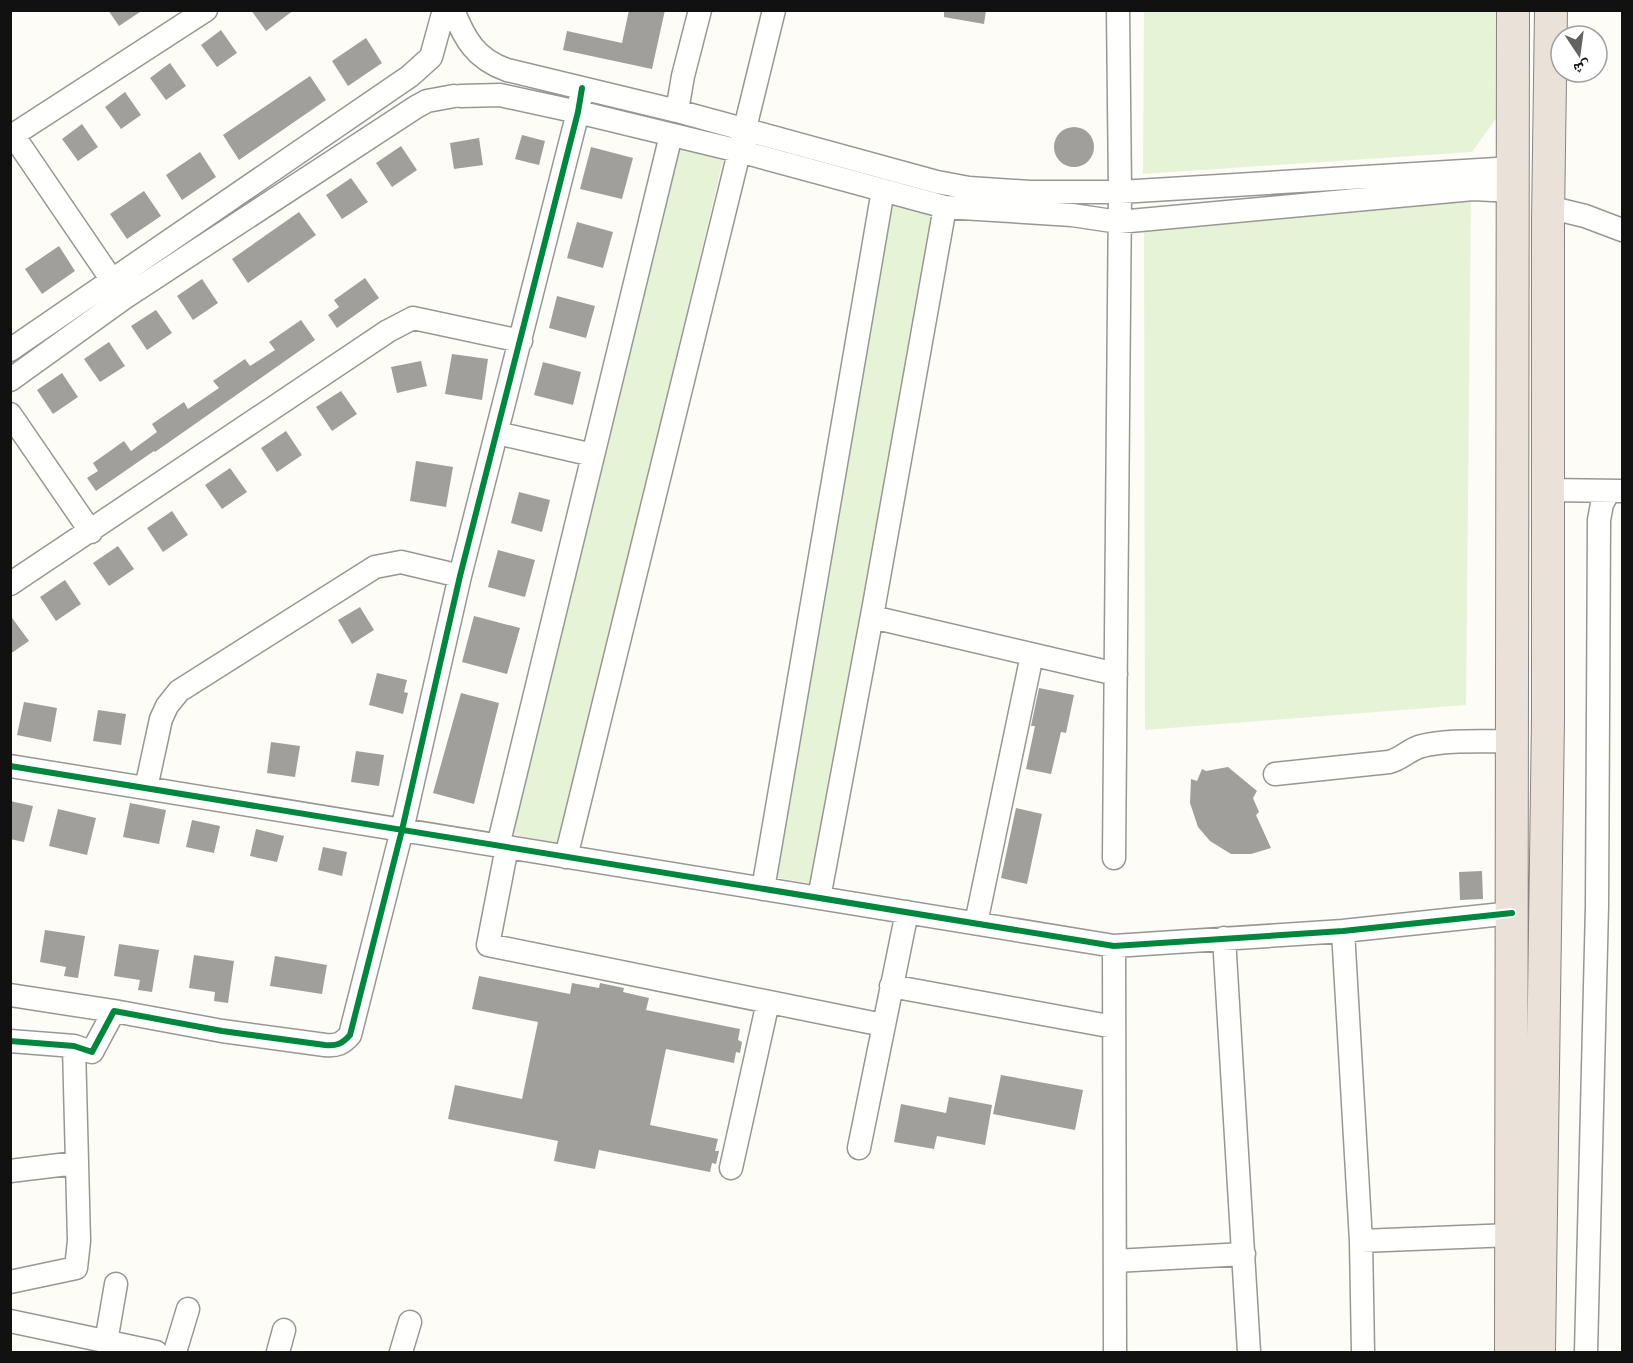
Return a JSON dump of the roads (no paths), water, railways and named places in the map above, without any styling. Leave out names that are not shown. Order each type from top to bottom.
[{"type":"highway","points":[[1511,1353],[1513,10]]},
{"type":"highway","points":[[1539,1353],[1547,742],[1548,207],[1551,10]]},
{"type":"highway","points":[[1513,191],[1548,207]]},
{"type":"highway","points":[[1512,741],[1547,742]]},
{"type":"highway","points":[[1512,913],[1544,921]]},
{"type":"street","points":[[118,289],[12,136],[206,10]]},
{"type":"street","points":[[444,10],[428,72],[434,86],[439,91],[457,96],[474,88],[482,75],[482,67],[477,53],[463,34],[453,10]]},
{"type":"street","points":[[677,111],[683,76],[700,10]]},
{"type":"street","points":[[566,857],[774,10]]},
{"type":"street","points":[[1114,858],[1120,192],[1118,10]]},
{"type":"street","points":[[10,380],[118,289],[398,86],[442,46],[457,43],[471,48],[490,64],[507,70],[677,111],[741,141],[884,190],[945,207],[1072,215],[1119,222],[1473,189],[1513,191]]},
{"type":"street","points":[[10,995],[325,1046],[336,1046],[343,1043],[350,1035],[402,830],[460,576],[521,341],[582,88]]},
{"type":"street","points":[[10,350],[118,289],[416,107],[427,101],[457,96],[500,95],[671,135],[741,141],[969,188],[1030,192],[1513,191]]},
{"type":"street","points":[[671,135],[593,455],[503,846],[488,945],[883,1025]]},
{"type":"street","points":[[763,889],[884,190]]},
{"type":"street","points":[[819,898],[945,207]]},
{"type":"street","points":[[1548,207],[1585,216],[1623,230]]},
{"type":"street","points":[[10,584],[91,532],[388,331],[412,318],[521,341]]},
{"type":"street","points":[[10,414],[91,532]]},
{"type":"street","points":[[497,433],[593,455]]},
{"type":"street","points":[[1547,490],[1616,491]]},
{"type":"street","points":[[1586,1353],[1598,906],[1599,520],[1602,504],[1616,491]]},
{"type":"street","points":[[146,788],[161,719],[167,706],[179,692],[375,567],[401,562],[460,576]]},
{"type":"street","points":[[872,617],[1116,674]]},
{"type":"street","points":[[976,923],[1032,655]]},
{"type":"street","points":[[1275,774],[1389,762],[1424,745],[1512,741]]},
{"type":"street","points":[[10,766],[1114,946],[1343,930],[1512,913]]},
{"type":"street","points":[[859,1149],[907,912]]},
{"type":"street","points":[[1343,930],[1360,1241],[1363,1353]]},
{"type":"street","points":[[1224,938],[1249,1353]]},
{"type":"street","points":[[1114,946],[1115,1353]]},
{"type":"street","points":[[891,986],[1114,1027]]},
{"type":"street","points":[[731,1168],[768,1002]]},
{"type":"street","points":[[10,1041],[74,1046],[92,1052],[114,1011]]},
{"type":"street","points":[[10,1282],[76,1268],[79,1241],[74,1046]]},
{"type":"street","points":[[10,1171],[76,1163]]},
{"type":"street","points":[[1360,1241],[1511,1235]]},
{"type":"street","points":[[1115,1261],[1244,1254]]},
{"type":"street","points":[[106,1342],[116,1284]]},
{"type":"street","points":[[175,1353],[188,1309]]},
{"type":"street","points":[[10,1321],[156,1353]]},
{"type":"street","points":[[400,1353],[410,1322]]},
{"type":"street","points":[[278,1353],[284,1330]]}]
